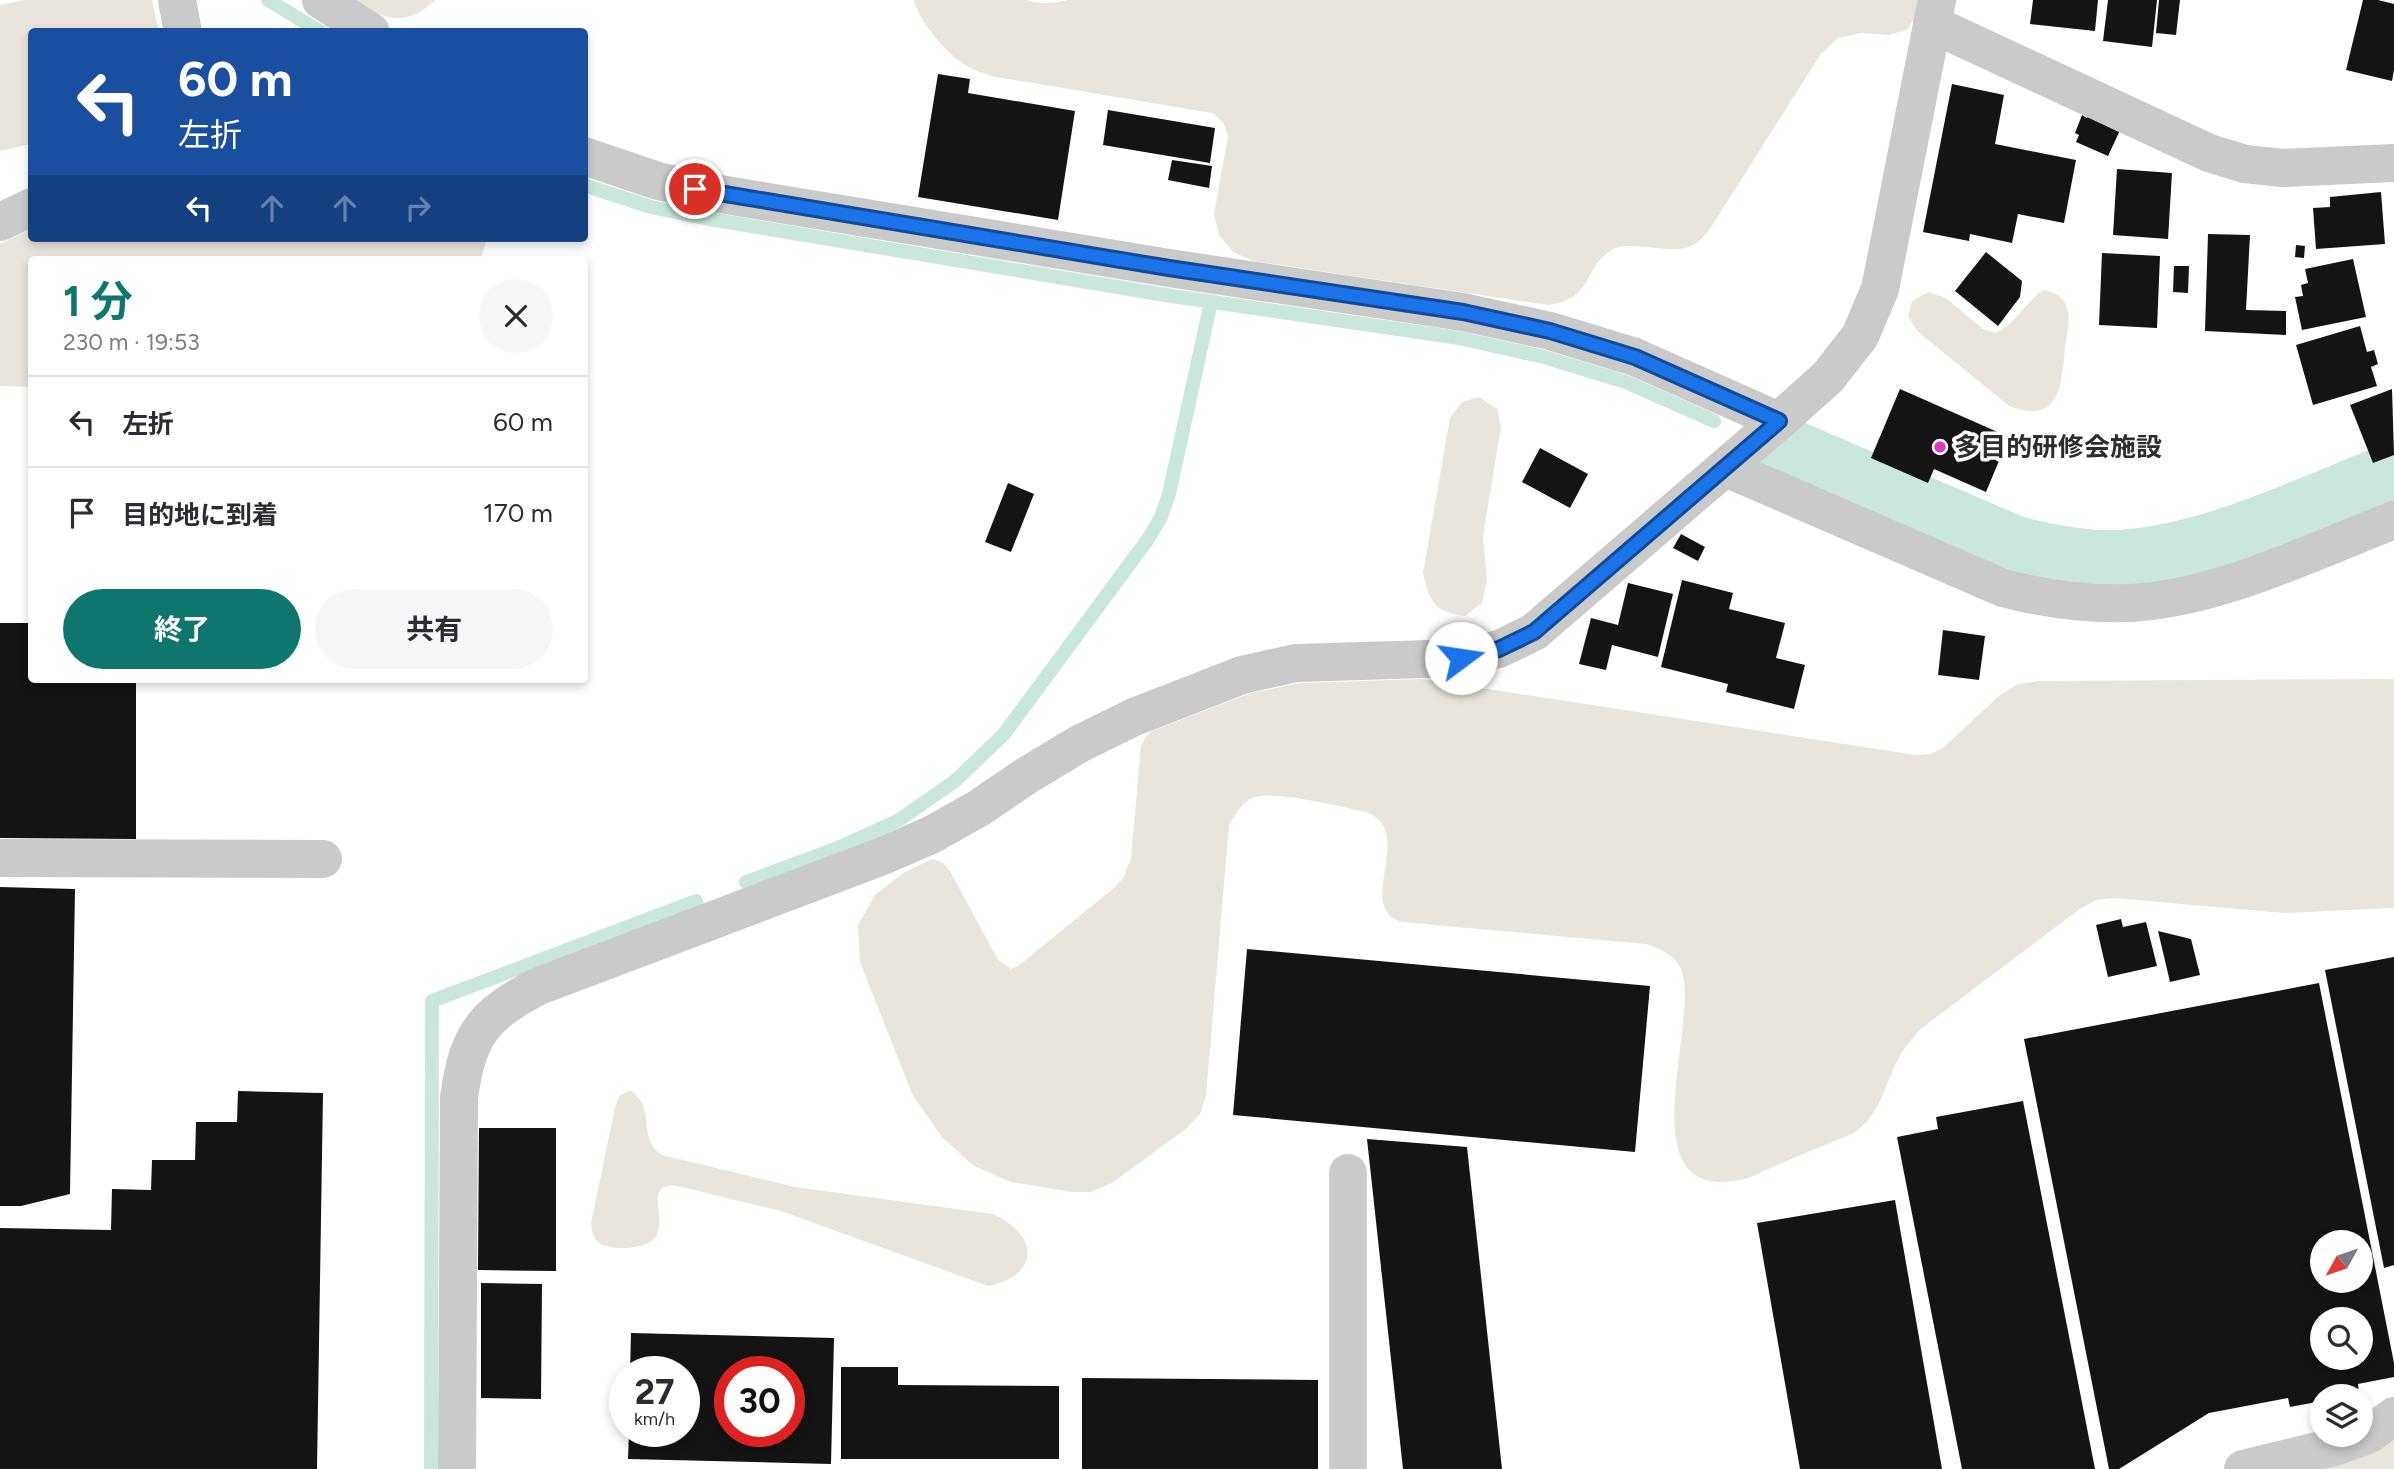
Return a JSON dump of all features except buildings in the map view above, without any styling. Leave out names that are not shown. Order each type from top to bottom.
[{"type":"street","points":[[177,0],[182,28]]},
{"type":"street","points":[[321,0],[365,28]]},
{"type":"street","points":[[457,1469],[459,1097],[464,1060],[481,1028],[507,1003],[539,986],[880,857],[931,835],[979,808],[1079,744],[1134,717],[1242,674],[1296,663],[1461,658],[1499,649],[1534,632],[1828,377],[1860,336],[1880,289],[1935,12],[2208,153],[2245,164],[2283,168],[2394,163]]},
{"type":"street","points":[[588,157],[658,181],[714,193],[1169,268],[1463,312],[1550,331],[1635,357],[1779,421]]},
{"type":"street","points":[[0,222],[28,209]]},
{"type":"street","points":[[1726,468],[2003,588],[2042,598],[2087,603],[2130,603],[2175,597],[2238,580],[2394,520]]},
{"type":"street","points":[[0,858],[323,859]]},
{"type":"street","points":[[1348,1173],[1348,1469]]},
{"type":"street","points":[[2243,1469],[2338,1446],[2368,1435],[2394,1416]]},
{"type":"shaded area","points":[[24,0],[152,0],[158,28],[28,28],[28,145],[0,151],[0,5]]},
{"type":"shaded area","points":[[352,0],[435,0],[414,15],[395,18],[374,12]]},
{"type":"shaded area","points":[[914,0],[1027,0],[1048,3],[1068,0],[1920,0],[1918,11],[1908,29],[1889,35],[1861,33],[1838,38],[1820,55],[1708,232],[1698,242],[1682,249],[1618,247],[1601,259],[1581,290],[1563,301],[1548,305],[1253,261],[1233,252],[1219,235],[1214,214],[1228,136],[1223,122],[1212,113],[979,72],[961,62],[944,47],[928,28]]},
{"type":"shaded area","points":[[28,230],[28,242],[486,242],[482,256],[28,256],[28,387],[0,386],[0,244]]},
{"type":"shaded area","points":[[2043,290],[2056,294],[2063,300],[2069,319],[2059,387],[2055,398],[2048,406],[2039,410],[2026,411],[2009,406],[1917,331],[1908,316],[1912,301],[1928,292],[1946,298],[1983,329],[1996,333],[2009,324]]},
{"type":"shaded area","points":[[1479,397],[1497,409],[1501,427],[1483,537],[1487,580],[1482,603],[1465,616],[1446,612],[1435,604],[1423,573],[1450,418],[1462,402]]},
{"type":"shaded area","points":[[1423,679],[1916,755],[1931,754],[1944,747],[2000,695],[2018,684],[2038,681],[2394,679],[2394,908],[2284,913],[2114,898],[2097,900],[2081,908],[1922,1028],[1901,1054],[1871,1116],[1854,1133],[1744,1179],[1705,1180],[1685,1165],[1676,1139],[1675,1105],[1685,998],[1682,972],[1672,957],[1646,944],[1402,922],[1389,914],[1383,901],[1387,835],[1380,822],[1366,812],[1289,797],[1259,796],[1243,804],[1229,825],[1206,1096],[1200,1114],[1187,1128],[1112,1183],[1091,1192],[1072,1192],[1011,1182],[974,1166],[942,1137],[913,1096],[860,962],[858,925],[875,895],[903,873],[932,859],[942,862],[950,871],[998,960],[1011,969],[1123,878],[1131,858],[1141,746],[1152,731],[1248,694],[1299,683]]},
{"type":"shaded area","points":[[630,1090],[643,1106],[650,1140],[662,1155],[795,1187],[993,1214],[1008,1223],[1026,1243],[1028,1254],[1025,1264],[1018,1273],[1005,1281],[988,1286],[781,1211],[673,1185],[664,1187],[659,1192],[658,1233],[653,1240],[635,1247],[604,1246],[595,1239],[591,1223],[615,1107],[619,1096]]},
{"type":"shaded area","points":[[2394,1437],[2394,1469],[2314,1469],[2373,1447]]},
{"type":"waterway","points":[[268,0],[314,28]]},
{"type":"waterway","points":[[588,186],[651,207],[709,219],[1165,295],[1459,338],[1544,357],[1626,382],[1714,421]]},
{"type":"waterway","points":[[746,882],[838,848],[899,820],[955,781],[1004,734],[1148,539],[1161,517],[1169,494],[1211,302]]},
{"type":"waterway","points":[[1788,459],[2013,556],[2056,565],[2101,570],[2163,565],[2230,547],[2394,483]]},
{"type":"waterway","points":[[431,1469],[432,1001],[696,901]]},
{"type":"place","name":"多目的研修会施設","points":[[1940,447]]},
{"type":"route","points":[[695,189],[1169,268],[1463,312],[1550,331],[1635,357],[1779,421],[1534,632],[1499,649],[1461,658]]}]
